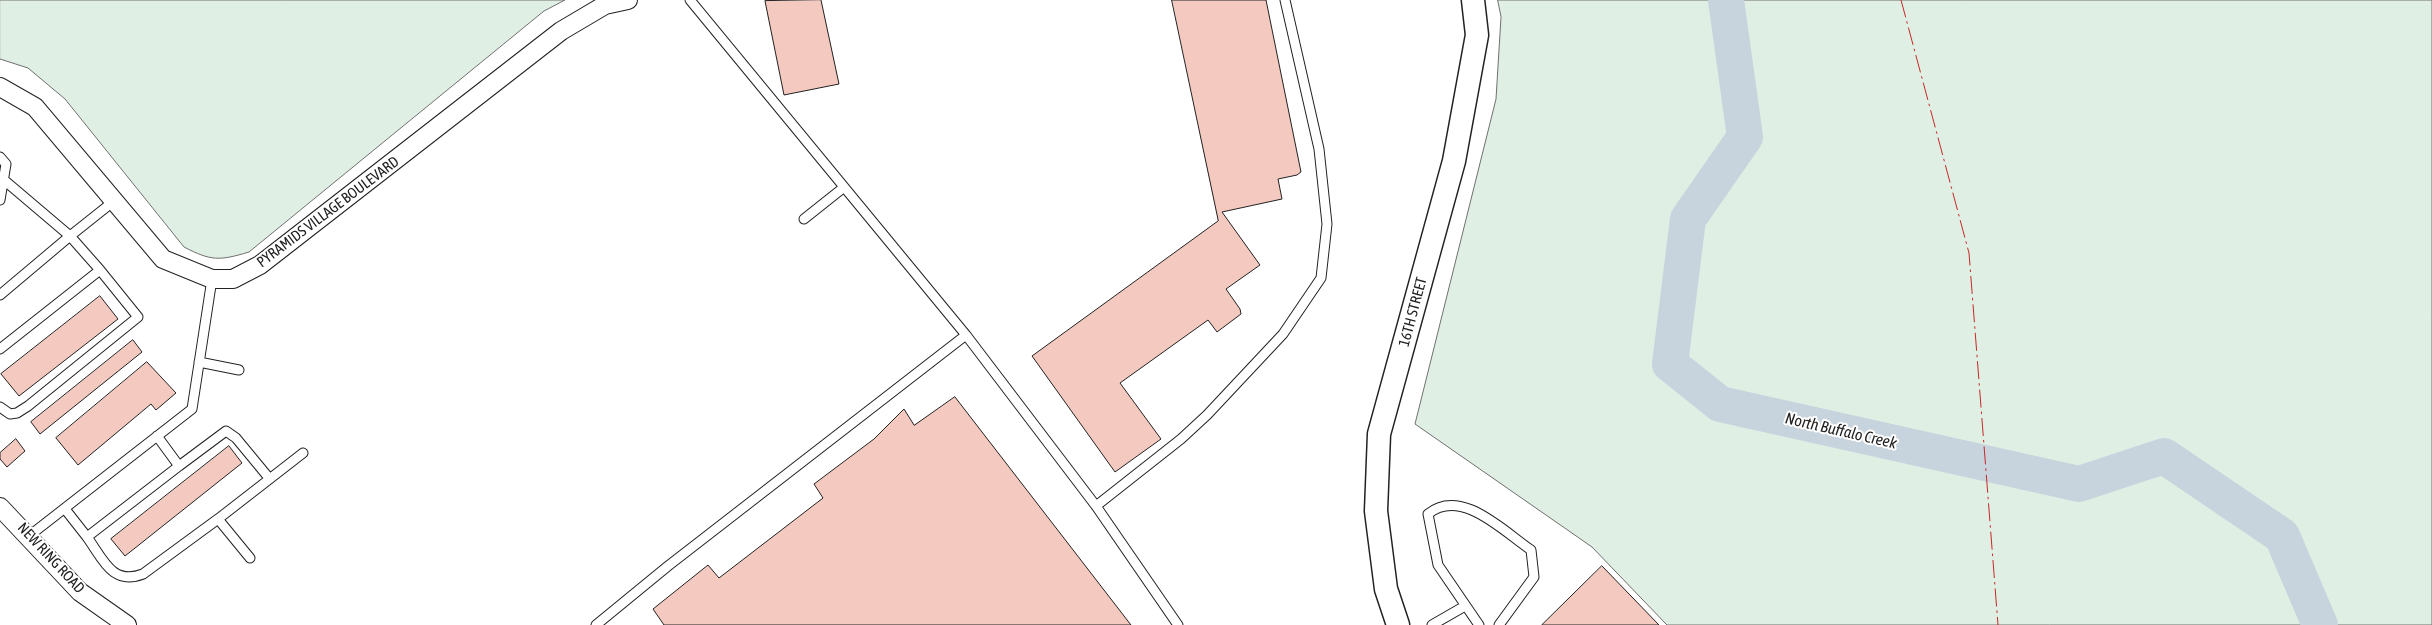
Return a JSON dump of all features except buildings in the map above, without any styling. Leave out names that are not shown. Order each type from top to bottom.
[{"type":"street","name":"PYRAMIDS VILLAGE BOULEVARD","points":[[0,87],[35,107],[163,259],[212,279],[233,279],[260,265],[561,31],[605,5],[628,0]]},
{"type":"street","name":"16TH STREET","points":[[1398,625],[1386,589],[1376,511],[1380,434],[1454,161],[1477,35],[1473,0]]},
{"type":"street","name":"NEW RING ROAD","points":[[0,507],[80,592],[128,625]]},
{"type":"lane","points":[[690,0],[966,335],[1096,506],[1178,625]]},
{"type":"lane","points":[[1096,506],[1181,439],[1208,414],[1283,334],[1321,278],[1327,224],[1319,149],[1284,0]]},
{"type":"lane","points":[[0,157],[6,164],[0,200]]},
{"type":"lane","points":[[0,407],[10,414],[17,413],[28,406],[138,317],[70,236],[4,180]]},
{"type":"lane","points":[[804,220],[843,188]]},
{"type":"lane","points":[[0,295],[114,201]]},
{"type":"lane","points":[[0,349],[100,270]]},
{"type":"lane","points":[[29,536],[192,409],[212,279]]},
{"type":"lane","points":[[596,625],[668,566],[966,335]]},
{"type":"lane","points":[[199,362],[239,370]]},
{"type":"lane","points":[[88,537],[218,435],[226,431],[236,438],[269,478]]},
{"type":"lane","points":[[157,436],[179,466]]},
{"type":"lane","points":[[65,509],[114,573],[123,578],[132,578],[143,574],[303,453]]},
{"type":"lane","points":[[1479,625],[1438,564],[1428,514],[1438,506],[1455,504],[1468,507],[1531,550],[1534,577],[1499,625]]},
{"type":"lane","points":[[218,519],[250,558]]},
{"type":"lane","points":[[1432,625],[1465,606]]},
{"type":"green space","points":[[0,0],[565,0],[544,11],[249,252],[230,257],[215,258],[201,255],[184,247],[65,99],[28,68],[0,59]]},
{"type":"green space","points":[[1498,0],[2432,0],[2432,625],[1667,625],[1592,547],[1415,424],[1496,99],[1501,17]]},
{"type":"waterway","name":"North Buffalo Creek","points":[[1726,0],[1745,137],[1688,219],[1670,364],[1720,404],[2079,484],[2164,456],[2282,536],[2320,625]]},
{"type":"power","points":[[1901,0],[1969,253],[1998,625]]}]
